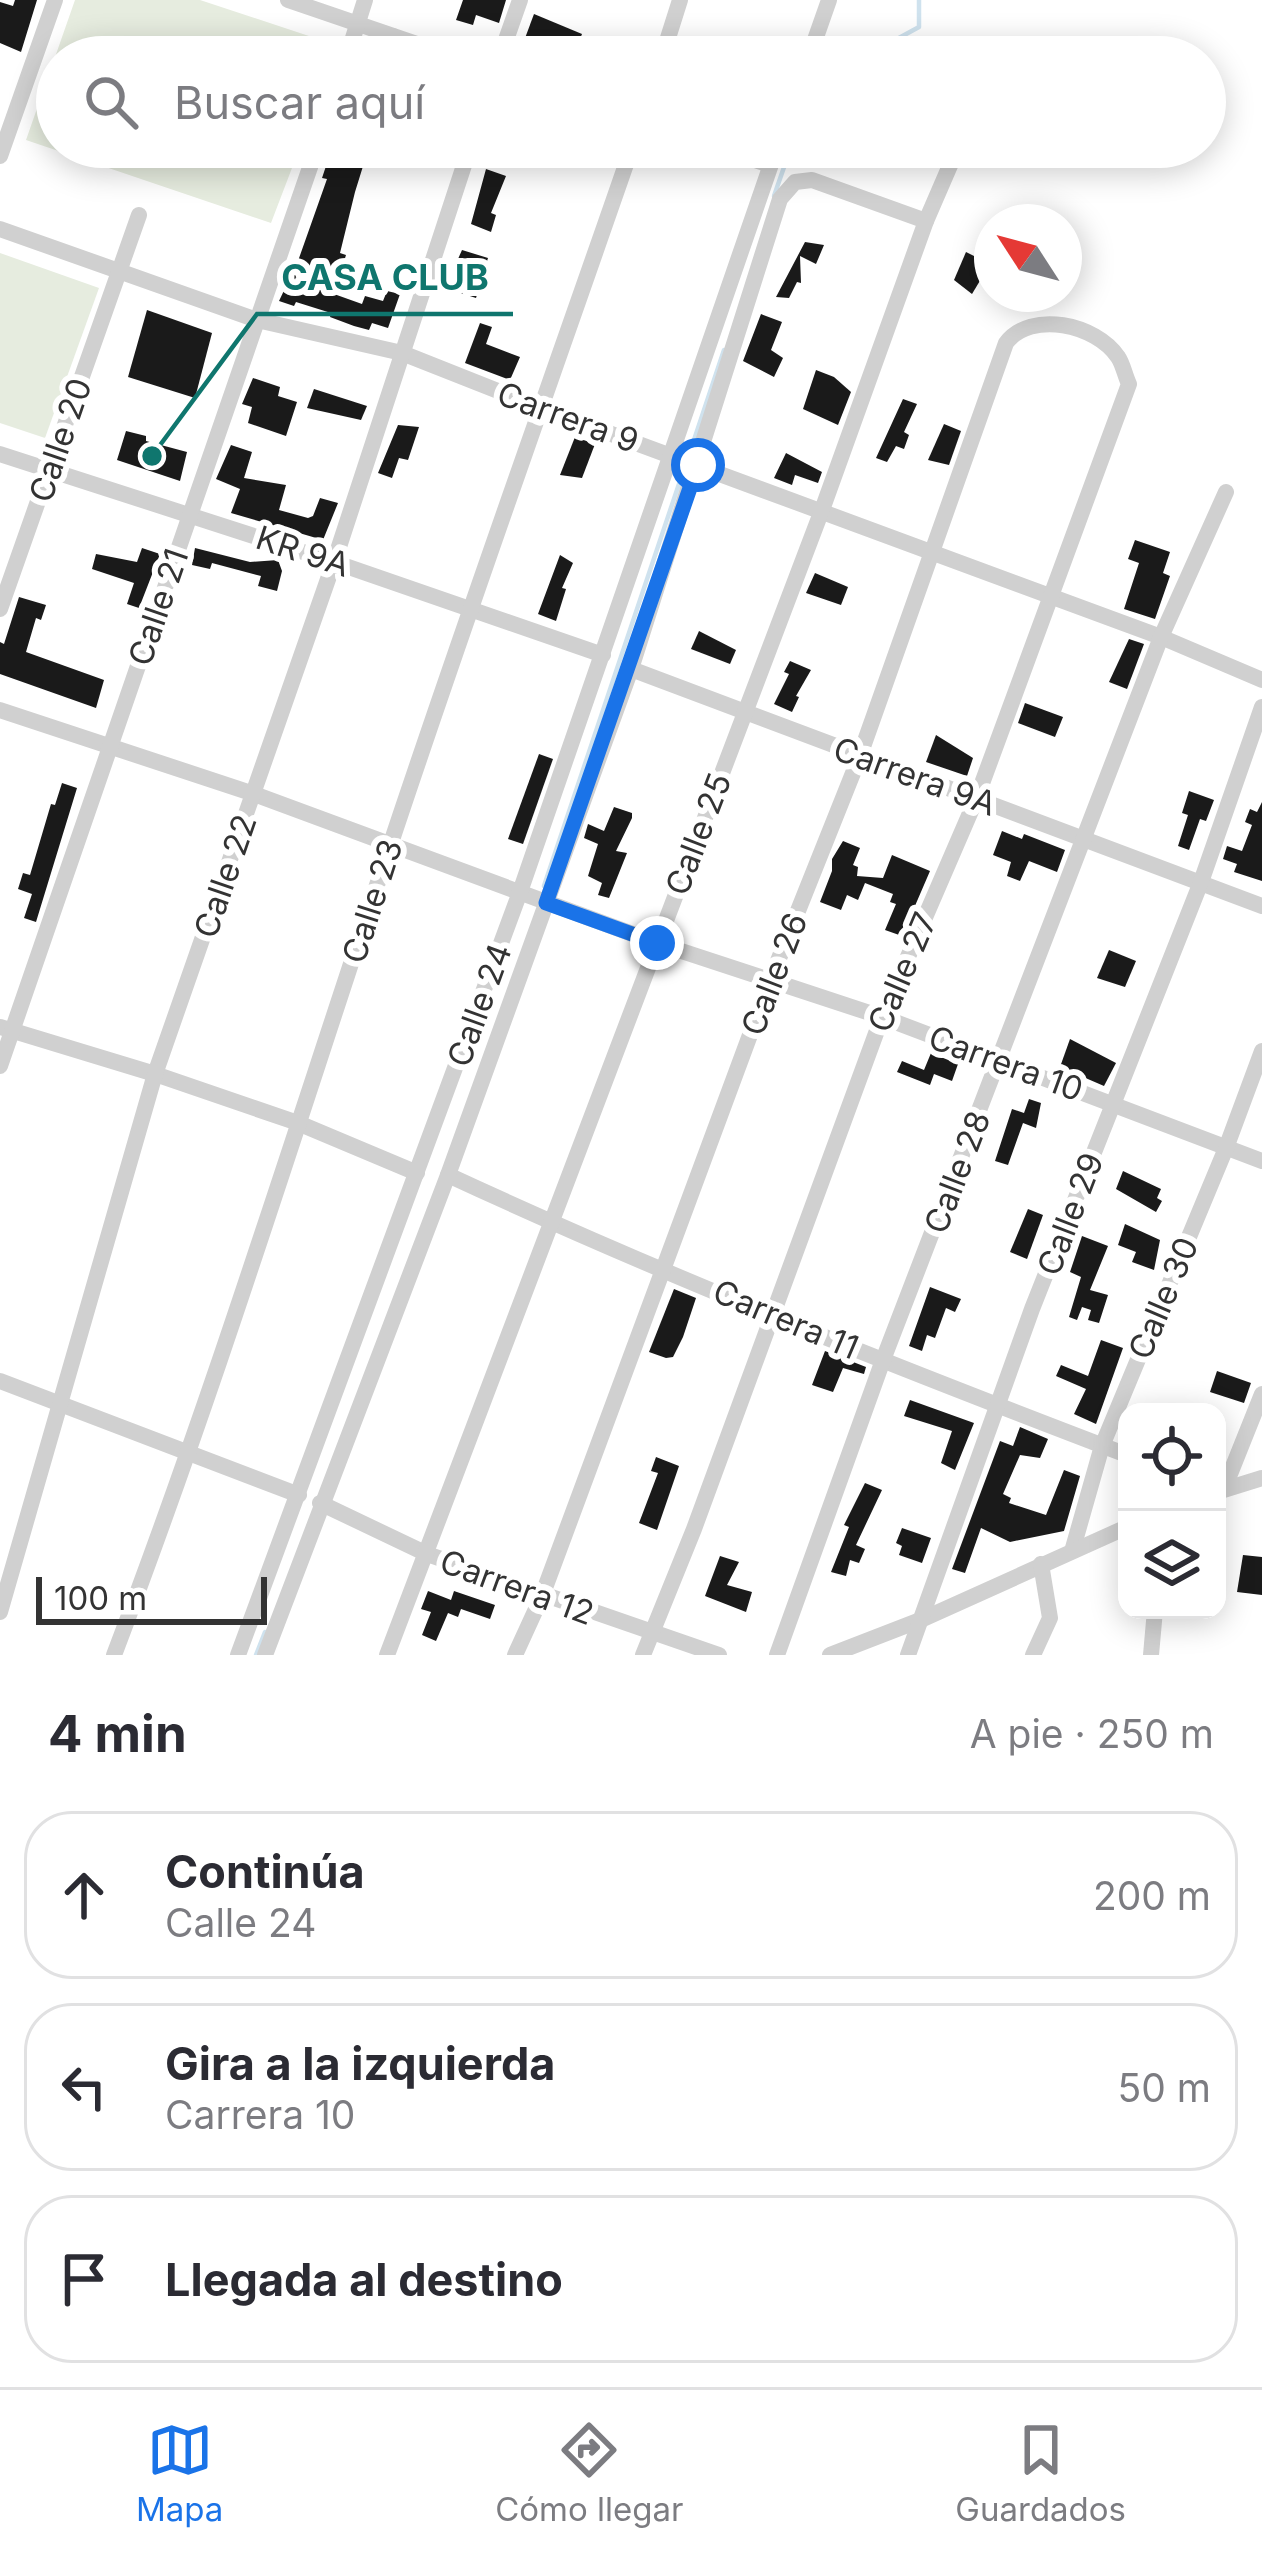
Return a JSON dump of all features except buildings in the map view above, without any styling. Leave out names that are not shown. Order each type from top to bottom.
[{"type":"street","points":[[42,36],[55,0]]},
{"type":"street","points":[[288,0],[393,36]]},
{"type":"street","points":[[353,36],[365,0]]},
{"type":"street","points":[[507,36],[520,0]]},
{"type":"street","points":[[669,36],[680,0]]},
{"type":"street","points":[[816,36],[829,0]]},
{"type":"street","points":[[0,156],[36,54]]},
{"type":"street","name":"Calle 21","points":[[0,1066],[5,1028],[110,748],[310,168]]},
{"type":"street","name":"Calle 22","points":[[0,1612],[155,1074],[334,562],[463,168]]},
{"type":"street","name":"Calle 23","points":[[114,1655],[190,1455],[470,607],[625,168]]},
{"type":"street","name":"Calle 24","points":[[238,1655],[522,893],[769,168]]},
{"type":"street","name":"Calle 25","points":[[387,1655],[949,168]]},
{"type":"street","name":"Calle 24","points":[[265,1655],[448,1175],[631,669],[780,199],[795,182],[812,180],[926,221]]},
{"type":"street","name":"Calle 20","points":[[0,610],[139,215]]},
{"type":"street","name":"Carrera 9","points":[[0,229],[257,320],[402,353],[1161,637],[1262,680]]},
{"type":"street","name":"Calle 26","points":[[515,1655],[542,1597],[770,981],[860,758],[1006,344],[1025,327],[1056,324]]},
{"type":"street","name":"Calle 27","points":[[643,1655],[882,1017],[976,797],[1129,384],[1117,355],[1089,334],[1056,324]]},
{"type":"street","name":"KR 9A","points":[[0,454],[470,607],[603,656]]},
{"type":"street","name":"Calle 28","points":[[777,1655],[883,1360],[1161,637],[1226,492]]},
{"type":"street","name":"Carrera 9A","points":[[631,669],[1201,882]]},
{"type":"street","name":"Calle 29","points":[[908,1655],[1113,1102],[1201,882],[1262,707]]},
{"type":"street","name":"Carrera 10","points":[[0,710],[254,794],[657,943],[882,1017],[1262,1161]]},
{"type":"street","points":[[1201,882],[1262,906]]},
{"type":"street","points":[[5,1028],[298,1124],[417,1173]]},
{"type":"street","name":"Calle 30","points":[[1073,1548],[1102,1445],[1262,1051]]},
{"type":"street","name":"Carrera 11","points":[[448,1175],[551,1223],[883,1360],[1118,1451]]},
{"type":"street","points":[[0,1381],[299,1495]]},
{"type":"street","points":[[1226,1478],[1262,1394]]},
{"type":"street","points":[[1226,1489],[1262,1478]]},
{"type":"street","name":"Carrera 12","points":[[320,1503],[427,1554],[719,1655]]},
{"type":"street","points":[[830,1655],[923,1619],[1118,1530]]},
{"type":"street","points":[[1034,1655],[1050,1618],[1042,1564]]},
{"type":"street","points":[[1151,1655],[1154,1619]]},
{"type":"shaded area","points":[[75,0],[200,0],[309,36],[62,36]]},
{"type":"shaded area","points":[[36,111],[36,143],[26,140]]},
{"type":"shaded area","points":[[109,168],[292,168],[271,223]]},
{"type":"shaded area","points":[[0,253],[99,288],[45,438],[0,423]]},
{"type":"waterway","points":[[902,36],[919,27],[919,0]]},
{"type":"waterway","points":[[774,196],[784,168]]},
{"type":"waterway","points":[[690,452],[724,350]]},
{"type":"waterway","points":[[544,886],[682,475]]},
{"type":"waterway","points":[[256,1655],[265,1632]]},
{"type":"place","name":"CASA CLUB","points":[[152,456]]},
{"type":"route","points":[[657,943],[546,903],[698,465]]}]
